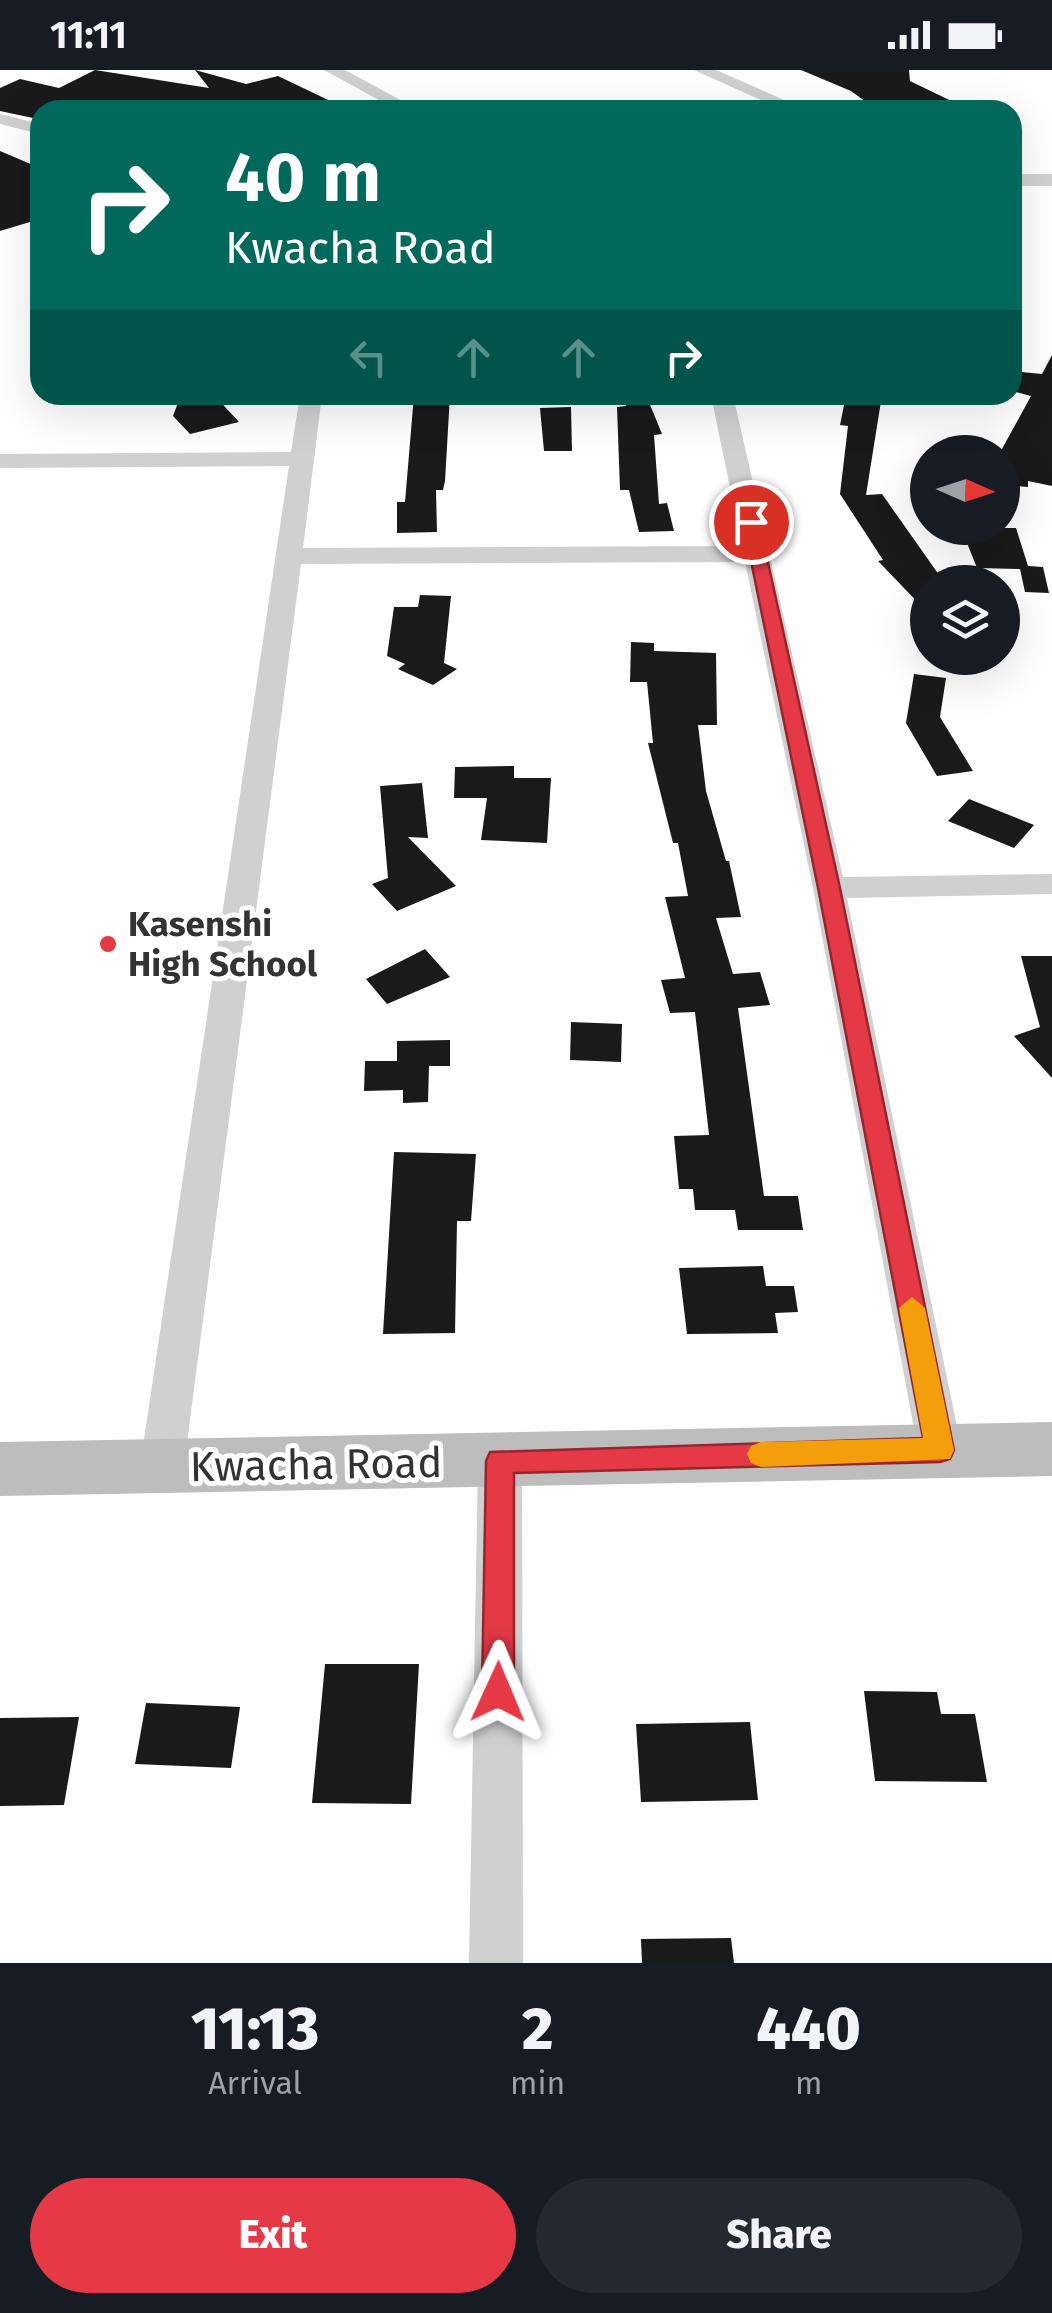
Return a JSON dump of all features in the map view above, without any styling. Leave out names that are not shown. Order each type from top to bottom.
[{"type":"main road","name":"Kwacha Road","points":[[0,1469],[1052,1449]]},
{"type":"street","points":[[332,70],[390,100]]},
{"type":"street","points":[[702,70],[774,100]]},
{"type":"street","points":[[0,120],[30,127]]},
{"type":"street","points":[[1022,180],[1052,180]]},
{"type":"street","points":[[162,1466],[254,781],[277,663],[299,459],[309,405]]},
{"type":"street","points":[[724,405],[829,888],[940,1450]]},
{"type":"street","points":[[0,462],[299,459]]},
{"type":"street","points":[[290,556],[758,554]]},
{"type":"street","points":[[829,888],[1052,884]]},
{"type":"street","points":[[496,1963],[500,1461]]},
{"type":"building","points":[[95,70],[209,88],[195,70],[246,84],[278,76],[328,100],[30,100],[30,117],[0,111],[0,88],[20,79],[59,88]]},
{"type":"building","points":[[801,70],[909,70],[910,81],[949,100],[863,100]]},
{"type":"building","points":[[0,151],[30,164],[30,222],[0,231]]},
{"type":"building","points":[[1052,355],[1052,486],[1028,481],[1028,487],[1020,486],[1020,435],[1010,435],[1031,396],[1022,394],[1022,372],[1042,374]]},
{"type":"building","points":[[177,405],[223,405],[239,422],[190,434],[173,416]]},
{"type":"building","points":[[413,405],[449,405],[445,481],[443,490],[436,490],[437,532],[397,533],[397,502],[405,502]]},
{"type":"building","points":[[650,405],[662,434],[654,435],[659,504],[667,503],[674,531],[639,532],[629,490],[620,490],[617,407]]},
{"type":"building","points":[[844,405],[880,405],[866,495],[882,494],[910,534],[910,545],[918,545],[932,565],[910,565],[910,594],[878,561],[883,560],[840,494],[848,426],[840,425]]},
{"type":"building","points":[[571,407],[572,451],[544,451],[540,408]]},
{"type":"building","points":[[1020,541],[1028,566],[1043,567],[1049,593],[1025,592],[1020,565],[976,565],[968,545],[1020,545]]},
{"type":"building","points":[[420,595],[451,596],[444,663],[457,669],[433,685],[398,669],[405,664],[387,656],[394,607],[418,607]]},
{"type":"building","points":[[631,642],[654,643],[654,651],[716,653],[717,725],[698,725],[706,791],[729,861],[741,917],[716,918],[733,974],[760,972],[770,1005],[738,1008],[764,1196],[798,1196],[803,1230],[738,1230],[735,1210],[695,1210],[693,1189],[679,1189],[674,1136],[709,1135],[695,1012],[670,1013],[661,980],[685,978],[665,897],[688,896],[678,843],[673,843],[648,743],[653,743],[647,682],[630,682]]},
{"type":"building","points":[[914,675],[946,678],[940,717],[973,771],[937,776],[906,723]]},
{"type":"building","points":[[514,766],[514,778],[551,778],[547,843],[481,840],[487,798],[454,798],[455,767]]},
{"type":"building","points":[[422,783],[428,838],[408,837],[456,886],[397,911],[372,884],[388,878],[380,786]]},
{"type":"building","points":[[969,799],[1034,825],[1014,848],[948,821]]},
{"type":"building","points":[[425,949],[450,977],[387,1004],[366,979]]},
{"type":"building","points":[[1021,956],[1052,956],[1052,1078],[1014,1036],[1040,1027]]},
{"type":"building","points":[[571,1022],[622,1024],[621,1062],[570,1060]]},
{"type":"building","points":[[450,1040],[450,1066],[429,1066],[428,1102],[403,1103],[403,1090],[364,1091],[365,1061],[397,1061],[397,1041]]},
{"type":"building","points":[[394,1152],[476,1154],[471,1221],[457,1221],[455,1333],[383,1334]]},
{"type":"building","points":[[763,1266],[766,1286],[794,1286],[798,1312],[775,1313],[778,1333],[687,1334],[679,1268]]},
{"type":"building","points":[[325,1664],[419,1664],[411,1804],[312,1803]]},
{"type":"building","points":[[864,1691],[937,1692],[941,1714],[975,1714],[987,1782],[875,1781]]},
{"type":"building","points":[[146,1703],[240,1707],[231,1768],[135,1764]]},
{"type":"building","points":[[79,1717],[64,1805],[0,1806],[0,1718]]},
{"type":"building","points":[[750,1722],[758,1800],[641,1802],[636,1724]]},
{"type":"building","points":[[731,1938],[734,1963],[642,1963],[641,1939]]},
{"type":"slow traffic","points":[[761,1454],[940,1450],[912,1308]]},
{"type":"place","name":"Kasenshi High School","points":[[108,944]]},
{"type":"route","points":[[498,1692],[500,1461],[940,1450],[829,888],[751,522]]}]
